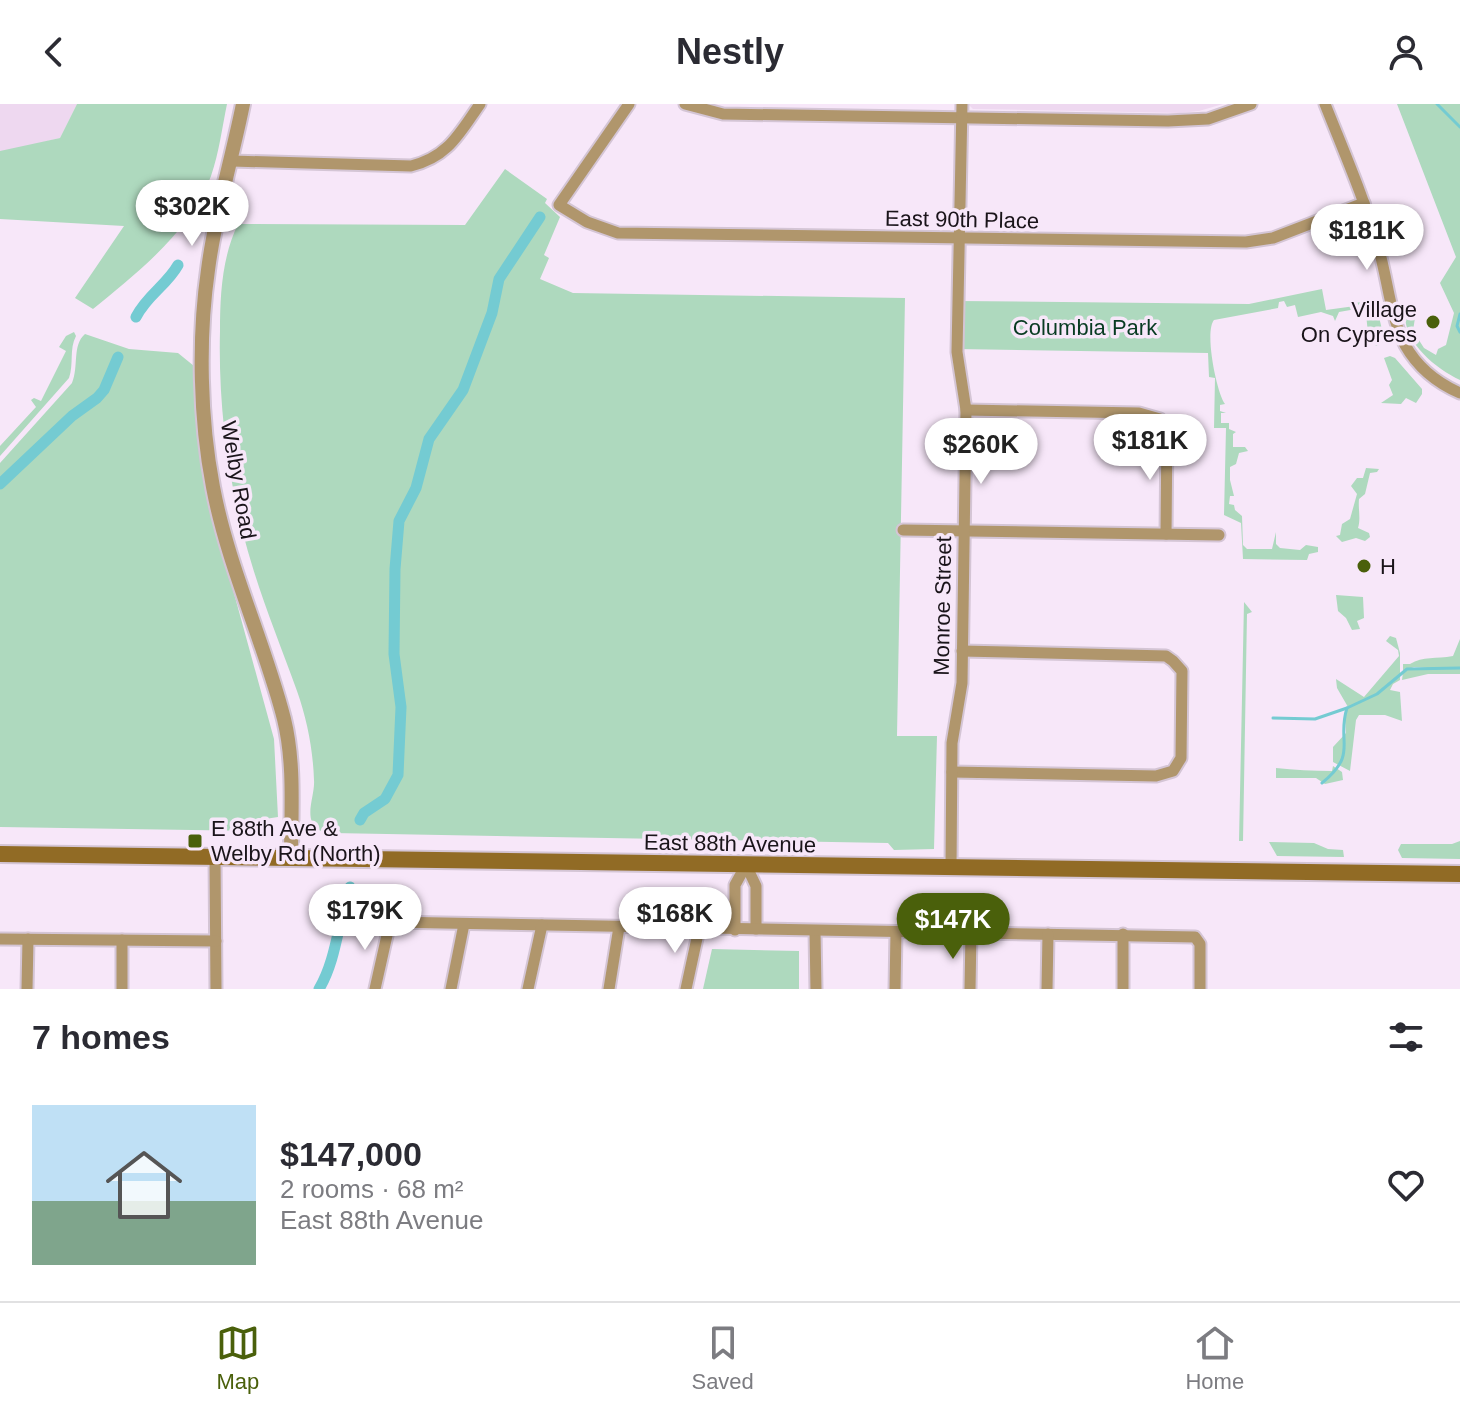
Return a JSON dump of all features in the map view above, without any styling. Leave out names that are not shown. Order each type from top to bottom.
[{"type":"main road","name":"East 88th Avenue","points":[[0,854],[1460,874]]},
{"type":"street","name":"Welby Road","points":[[243,104],[210,257],[204,311],[207,440],[213,486],[227,545],[284,721],[291,762],[291,858]]},
{"type":"street","points":[[232,161],[411,166],[428,161],[443,151],[480,104]]},
{"type":"street","name":"East 90th Place","points":[[629,104],[559,205],[587,222],[618,233],[1246,242],[1273,238],[1364,203]]},
{"type":"street","points":[[685,104],[723,114],[816,110],[962,118],[1194,121],[1251,104]]},
{"type":"street","name":"Monroe Street","points":[[951,868],[952,743],[962,683],[966,410],[957,352],[962,104]]},
{"type":"street","points":[[1325,104],[1379,246],[1404,343],[1437,382],[1460,393]]},
{"type":"street","points":[[966,410],[1139,413],[1160,419],[1167,429],[1166,534]]},
{"type":"street","points":[[903,530],[1219,535]]},
{"type":"street","points":[[952,772],[1156,776],[1171,773],[1179,766],[1181,758],[1182,671],[1166,656],[962,651]]},
{"type":"street","points":[[215,857],[216,989]]},
{"type":"street","points":[[746,865],[756,886],[756,929]]},
{"type":"street","points":[[735,930],[735,885],[746,865]]},
{"type":"street","points":[[375,989],[390,922],[1195,937],[1200,944],[1200,989]]},
{"type":"street","points":[[451,989],[464,924]]},
{"type":"street","points":[[528,989],[542,925]]},
{"type":"street","points":[[609,989],[619,927]]},
{"type":"street","points":[[686,989],[699,929]]},
{"type":"street","points":[[815,931],[816,989]]},
{"type":"street","points":[[895,989],[896,932]]},
{"type":"street","points":[[970,989],[971,933]]},
{"type":"street","points":[[1047,989],[1048,934]]},
{"type":"street","points":[[1123,934],[1123,989]]},
{"type":"street","points":[[0,939],[216,941]]},
{"type":"street","points":[[27,989],[28,939]]},
{"type":"street","points":[[122,940],[122,989]]},
{"type":"shaded area","points":[[0,104],[77,104],[60,138],[3,152],[0,151]]},
{"type":"shaded area","points":[[968,104],[1223,104],[1180,113],[973,109]]},
{"type":"green space","points":[[77,104],[227,104],[211,176],[190,215],[161,250],[93,309],[75,298],[124,226],[0,219],[0,151],[60,138]]},
{"type":"green space","points":[[1397,104],[1460,104],[1460,380],[1422,353],[1409,334],[1406,323],[1405,312],[1416,311],[1413,331],[1424,348],[1436,355],[1438,349],[1446,345],[1454,313],[1440,283],[1456,257]]},
{"type":"green space","points":[[505,169],[547,199],[545,203],[560,217],[544,255],[549,258],[540,279],[573,293],[905,298],[897,736],[937,736],[934,849],[894,850],[888,843],[329,833],[320,831],[314,825],[310,812],[314,785],[307,724],[252,565],[237,508],[227,449],[221,390],[220,317],[228,250],[238,224],[465,225]]},
{"type":"green space","name":"Columbia Park","points":[[1322,289],[1326,310],[1375,300],[1383,342],[1376,346],[1374,342],[1369,343],[1366,314],[1362,308],[1339,312],[1335,321],[1333,316],[1321,312],[1298,317],[1295,305],[1287,307],[1284,301],[1279,302],[1278,308],[1214,320],[1210,337],[1215,376],[1225,404],[1220,405],[1220,411],[1226,413],[1221,413],[1221,423],[1229,423],[1229,429],[1236,432],[1233,434],[1233,447],[1245,447],[1248,451],[1239,453],[1236,464],[1230,467],[1234,496],[1230,496],[1229,504],[1234,505],[1242,516],[1243,545],[1247,549],[1272,549],[1276,532],[1276,544],[1280,548],[1300,550],[1306,545],[1318,547],[1318,552],[1309,554],[1307,560],[1243,559],[1241,523],[1224,515],[1226,428],[1214,428],[1215,378],[1209,377],[1208,353],[957,349],[958,301],[1249,304]]},
{"type":"green space","points":[[74,332],[76,336],[69,378],[0,456],[0,446],[36,407],[31,400],[41,401],[66,351],[59,347],[66,336]]},
{"type":"green space","points":[[85,334],[129,349],[178,353],[194,366],[199,438],[215,524],[274,739],[278,817],[265,819],[260,831],[0,827],[0,463],[72,383],[78,344]]},
{"type":"green space","points":[[1390,356],[1422,389],[1416,403],[1406,398],[1401,404],[1381,403],[1393,395],[1389,385],[1392,380],[1384,358]]},
{"type":"green space","points":[[1366,468],[1379,469],[1370,473],[1365,494],[1359,499],[1358,528],[1369,533],[1370,537],[1365,541],[1356,538],[1342,542],[1336,536],[1340,535],[1342,524],[1350,519],[1357,494],[1351,486],[1357,478],[1363,478]]},
{"type":"green space","points":[[1336,595],[1363,597],[1364,618],[1357,621],[1360,629],[1352,630],[1338,611]]},
{"type":"green space","points":[[1244,602],[1252,612],[1247,614],[1243,841],[1239,841]]},
{"type":"green space","points":[[1390,636],[1396,638],[1400,653],[1400,680],[1390,690],[1400,692],[1402,721],[1385,715],[1359,715],[1350,771],[1333,762],[1333,747],[1346,733],[1348,707],[1337,688],[1336,679],[1364,697],[1399,656],[1398,650],[1386,641]]},
{"type":"green space","points":[[1460,639],[1460,667],[1455,668],[1460,668],[1460,674],[1428,674],[1402,680],[1406,670],[1403,671],[1403,664],[1453,656]]},
{"type":"green space","points":[[1333,766],[1342,772],[1343,780],[1325,784],[1316,778],[1276,778],[1276,768],[1332,771]]},
{"type":"green space","points":[[1460,841],[1460,859],[1402,858],[1398,850],[1401,844],[1452,844]]},
{"type":"green space","points":[[1269,842],[1314,843],[1328,849],[1343,850],[1344,857],[1277,856]]},
{"type":"green space","points":[[712,949],[799,951],[799,989],[703,989]]},
{"type":"waterway","points":[[1437,104],[1460,127]]},
{"type":"waterway","points":[[360,820],[364,813],[385,799],[398,775],[401,707],[394,654],[399,521],[416,488],[429,439],[463,390],[492,313],[499,279],[540,217]]},
{"type":"waterway","points":[[136,317],[178,265]]},
{"type":"waterway","points":[[1460,314],[1457,326],[1460,332]]},
{"type":"waterway","points":[[0,484],[72,416],[97,398],[104,390],[118,357]]},
{"type":"waterway","points":[[1322,783],[1333,773],[1343,755],[1347,708],[1377,694],[1407,669],[1460,668]]},
{"type":"waterway","points":[[1273,718],[1315,719],[1347,708]]},
{"type":"waterway","points":[[319,989],[334,952],[350,887]]},
{"type":"place","name":"Village On Cypress","points":[[1433,322]]},
{"type":"place","name":"H","points":[[1364,566]]},
{"type":"place","name":"E 88th Ave & Welby Rd (North)","points":[[195,841]]}]
